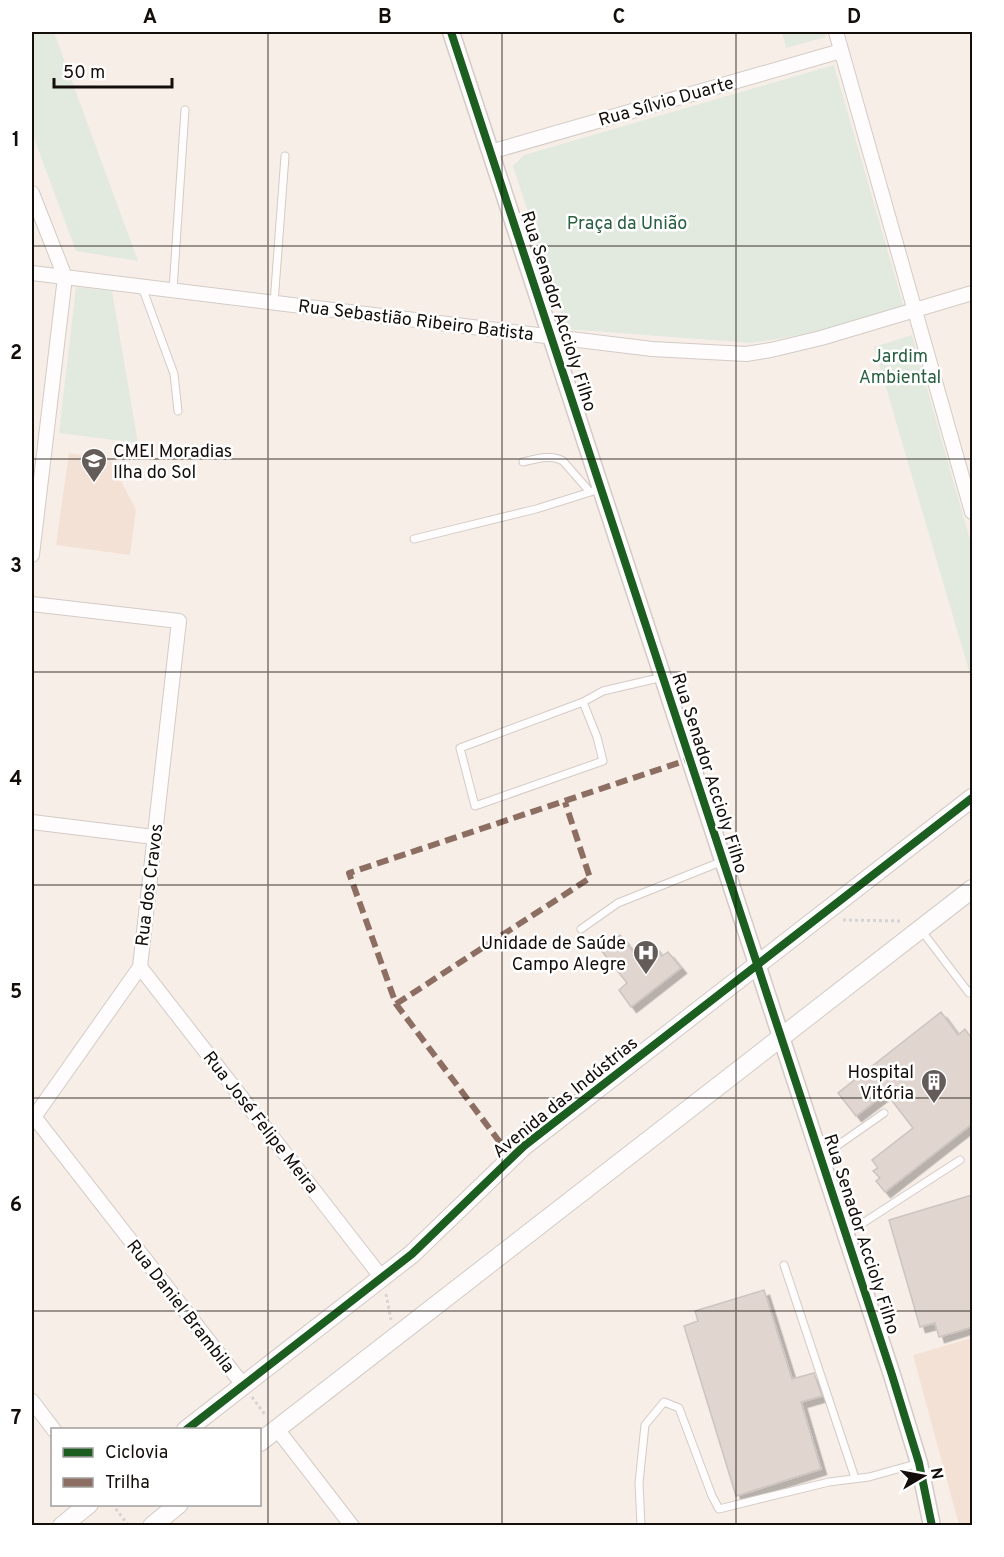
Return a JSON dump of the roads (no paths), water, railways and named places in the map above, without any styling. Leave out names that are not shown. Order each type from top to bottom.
[{"type":"main road","name":"Avenida das Indústrias","points":[[189,1428],[382,1278],[438,1230],[498,1168],[524,1146],[972,798]]},
{"type":"main road","points":[[261,1441],[972,889]]},
{"type":"main road","points":[[62,1526],[87,1506]]},
{"type":"main road","points":[[152,1526],[177,1506]]},
{"type":"street","name":"Rua Senador Accioly Filho","points":[[451,32],[551,336],[596,490],[663,676],[846,1234],[919,1463],[932,1526]]},
{"type":"street","points":[[836,32],[972,512]]},
{"type":"street","name":"Rua Sílvio Duarte","points":[[490,152],[841,51]]},
{"type":"street","points":[[32,193],[65,277],[37,471],[32,555]]},
{"type":"street","name":"Rua Sebastião Ribeiro Batista","points":[[32,273],[680,351],[746,354],[804,343],[972,293]]},
{"type":"street","name":"Rua dos Cravos","points":[[32,604],[179,621],[140,967],[32,1117]]},
{"type":"street","points":[[32,822],[154,837]]},
{"type":"street","name":"Rua José Felipe Meira","points":[[140,967],[382,1278]]},
{"type":"street","name":"Rua Daniel Brambila","points":[[32,1117],[243,1385]]},
{"type":"street","points":[[32,1401],[52,1428]]},
{"type":"street","points":[[277,1429],[352,1526]]},
{"type":"lane","points":[[172,290],[185,110]]},
{"type":"lane","points":[[274,303],[285,156]]},
{"type":"lane","points":[[141,287],[174,374],[178,411]]},
{"type":"lane","points":[[523,462],[550,457],[558,458],[596,490]]},
{"type":"lane","points":[[414,539],[536,509],[596,490]]},
{"type":"lane","points":[[583,702],[597,737],[603,761],[475,806],[460,748],[583,702],[603,692],[663,676]]},
{"type":"lane","points":[[581,929],[618,903],[723,861]]},
{"type":"lane","points":[[925,926],[969,993],[972,990]]},
{"type":"lane","points":[[821,1157],[884,1113]]},
{"type":"lane","points":[[846,1234],[960,1160]]},
{"type":"lane","points":[[784,1265],[855,1478]]},
{"type":"lane","points":[[641,1526],[639,1483],[645,1425],[664,1402],[679,1408],[719,1509],[829,1482],[869,1477],[919,1463]]},
{"type":"place","name":"CMEI Moradias Ilha do Sol","points":[[94,484]]},
{"type":"place","name":"Unidade de Saúde Campo Alegre","points":[[646,976]]},
{"type":"place","name":"Hospital Vitória","points":[[934,1105]]},
{"type":"park label","name":"Praça da União","points":[[627,223]]},
{"type":"park label","name":"Jardim Ambiental","points":[[900,366]]}]
